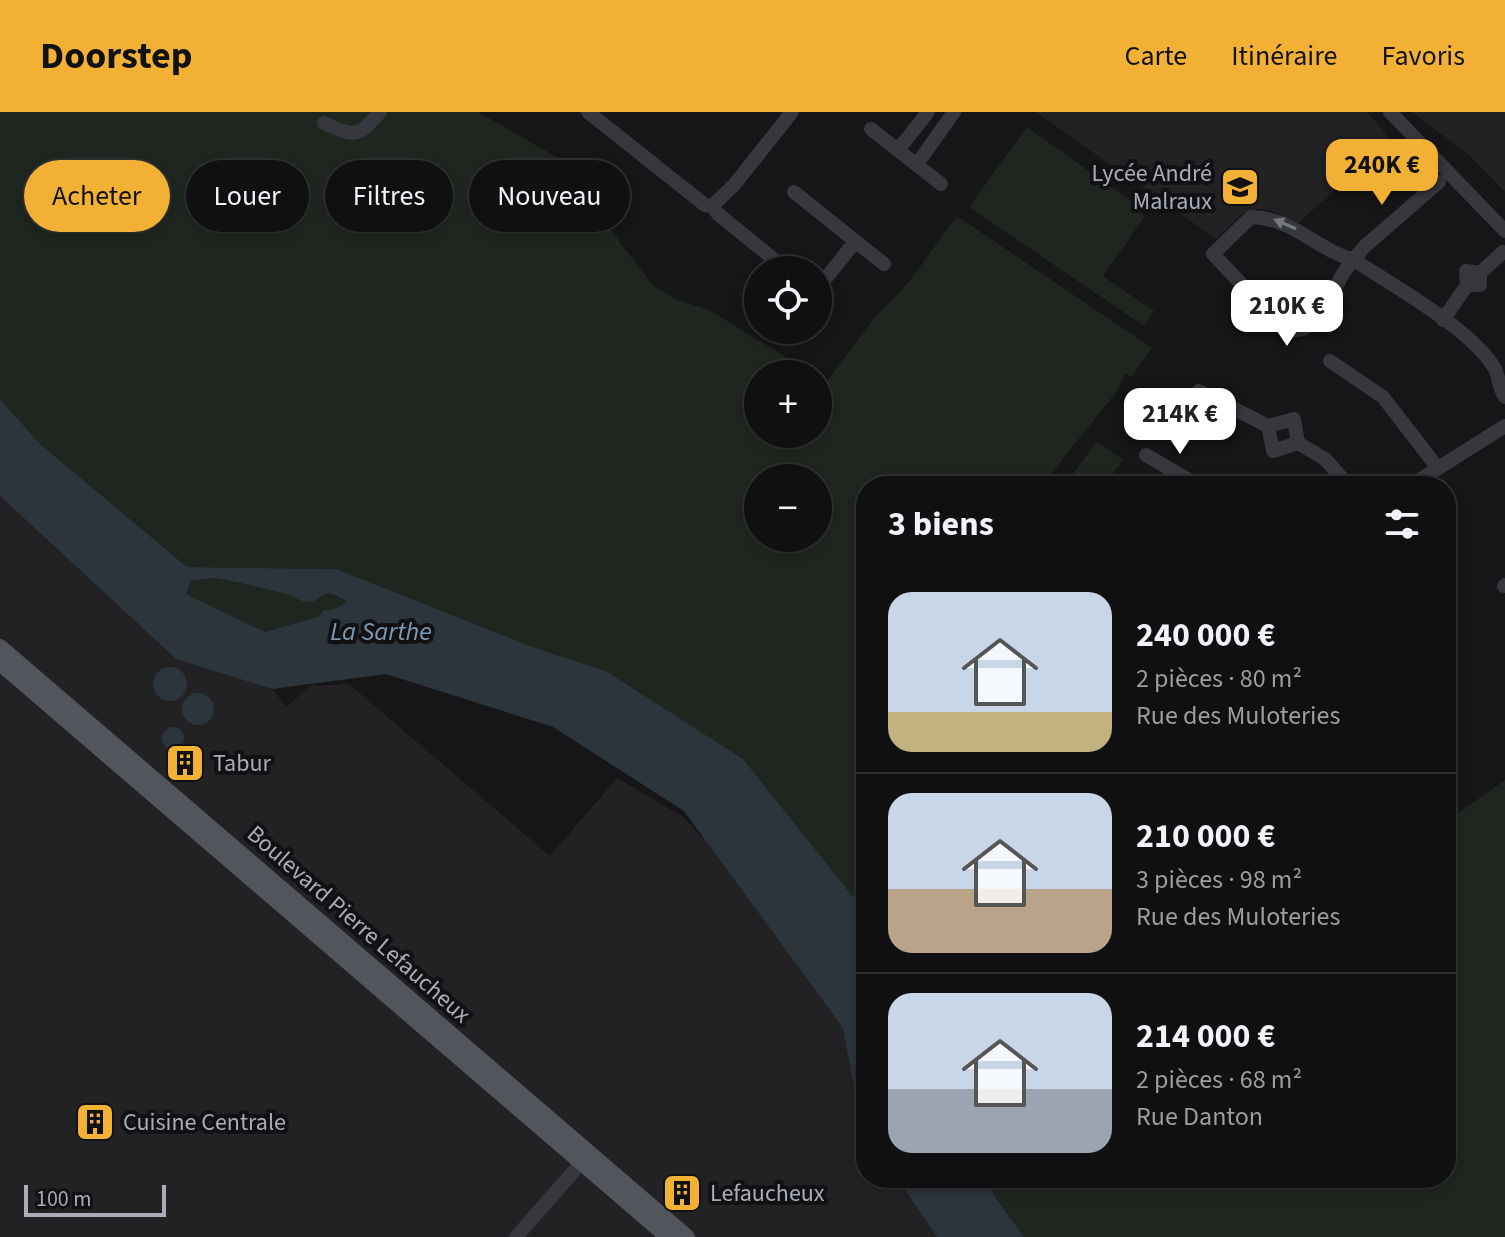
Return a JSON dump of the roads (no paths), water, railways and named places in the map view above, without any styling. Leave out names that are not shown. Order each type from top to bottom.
[{"type":"main road","points":[[0,635],[22,666]]},
{"type":"main road","name":"Boulevard Pierre Lefaucheux","points":[[0,647],[687,1237]]},
{"type":"main road","name":"Boulevard Pierre Lefaucheux","points":[[0,663],[668,1237]]},
{"type":"street","points":[[324,123],[356,135],[380,112]]},
{"type":"street","points":[[588,112],[705,205],[712,206],[770,256]]},
{"type":"street","points":[[898,150],[928,112]]},
{"type":"street","points":[[917,164],[954,112]]},
{"type":"street","points":[[1390,112],[1505,231]]},
{"type":"street","points":[[712,206],[734,185],[786,114]]},
{"type":"street","points":[[871,129],[941,184]]},
{"type":"street","points":[[1439,182],[1354,260],[1342,274],[1321,315],[1310,326],[1299,330],[1286,328],[1270,316],[1213,254],[1251,217],[1289,225],[1340,256],[1354,260],[1464,333],[1500,367],[1497,383],[1505,397]]},
{"type":"street","points":[[794,192],[884,264]]},
{"type":"street","points":[[832,271],[855,242]]},
{"type":"street","points":[[1443,320],[1467,285],[1480,285],[1480,273],[1503,252]]},
{"type":"street","points":[[1330,361],[1383,397],[1437,467]]},
{"type":"street","points":[[1199,391],[1268,426],[1294,419],[1298,443]]},
{"type":"street","points":[[1268,426],[1273,451],[1298,443],[1325,459],[1340,476]]},
{"type":"street","points":[[1424,476],[1505,426]]},
{"type":"street","points":[[1146,455],[1172,476]]},
{"type":"street","points":[[516,1237],[574,1171]]},
{"type":"water","name":"La Sarthe","points":[[0,399],[39,443],[187,567],[336,569],[538,649],[606,671],[743,759],[856,900],[856,1099],[843,1028],[684,811],[553,727],[386,674],[272,689],[176,659],[0,496]],"holes":[[[214,578],[283,593],[307,602],[331,594],[347,602],[332,610],[323,610],[320,616],[265,632],[186,594],[191,581]]]},
{"type":"water","points":[[170,667],[182,672],[187,684],[182,696],[170,701],[158,696],[153,684],[158,672]]},
{"type":"water","points":[[198,693],[209,698],[214,709],[209,720],[198,725],[187,720],[182,709],[187,698]]},
{"type":"water","points":[[173,727],[184,738],[173,749],[162,738]]},
{"type":"water","points":[[904,1188],[991,1188],[1024,1237],[937,1237]]},
{"type":"place","name":"Lycée André Malraux","points":[[1240,187]]},
{"type":"place","name":"Tabur","points":[[185,763]]},
{"type":"place","name":"Cuisine Centrale","points":[[95,1122]]},
{"type":"place","name":"Lefaucheux","points":[[682,1193]]}]
